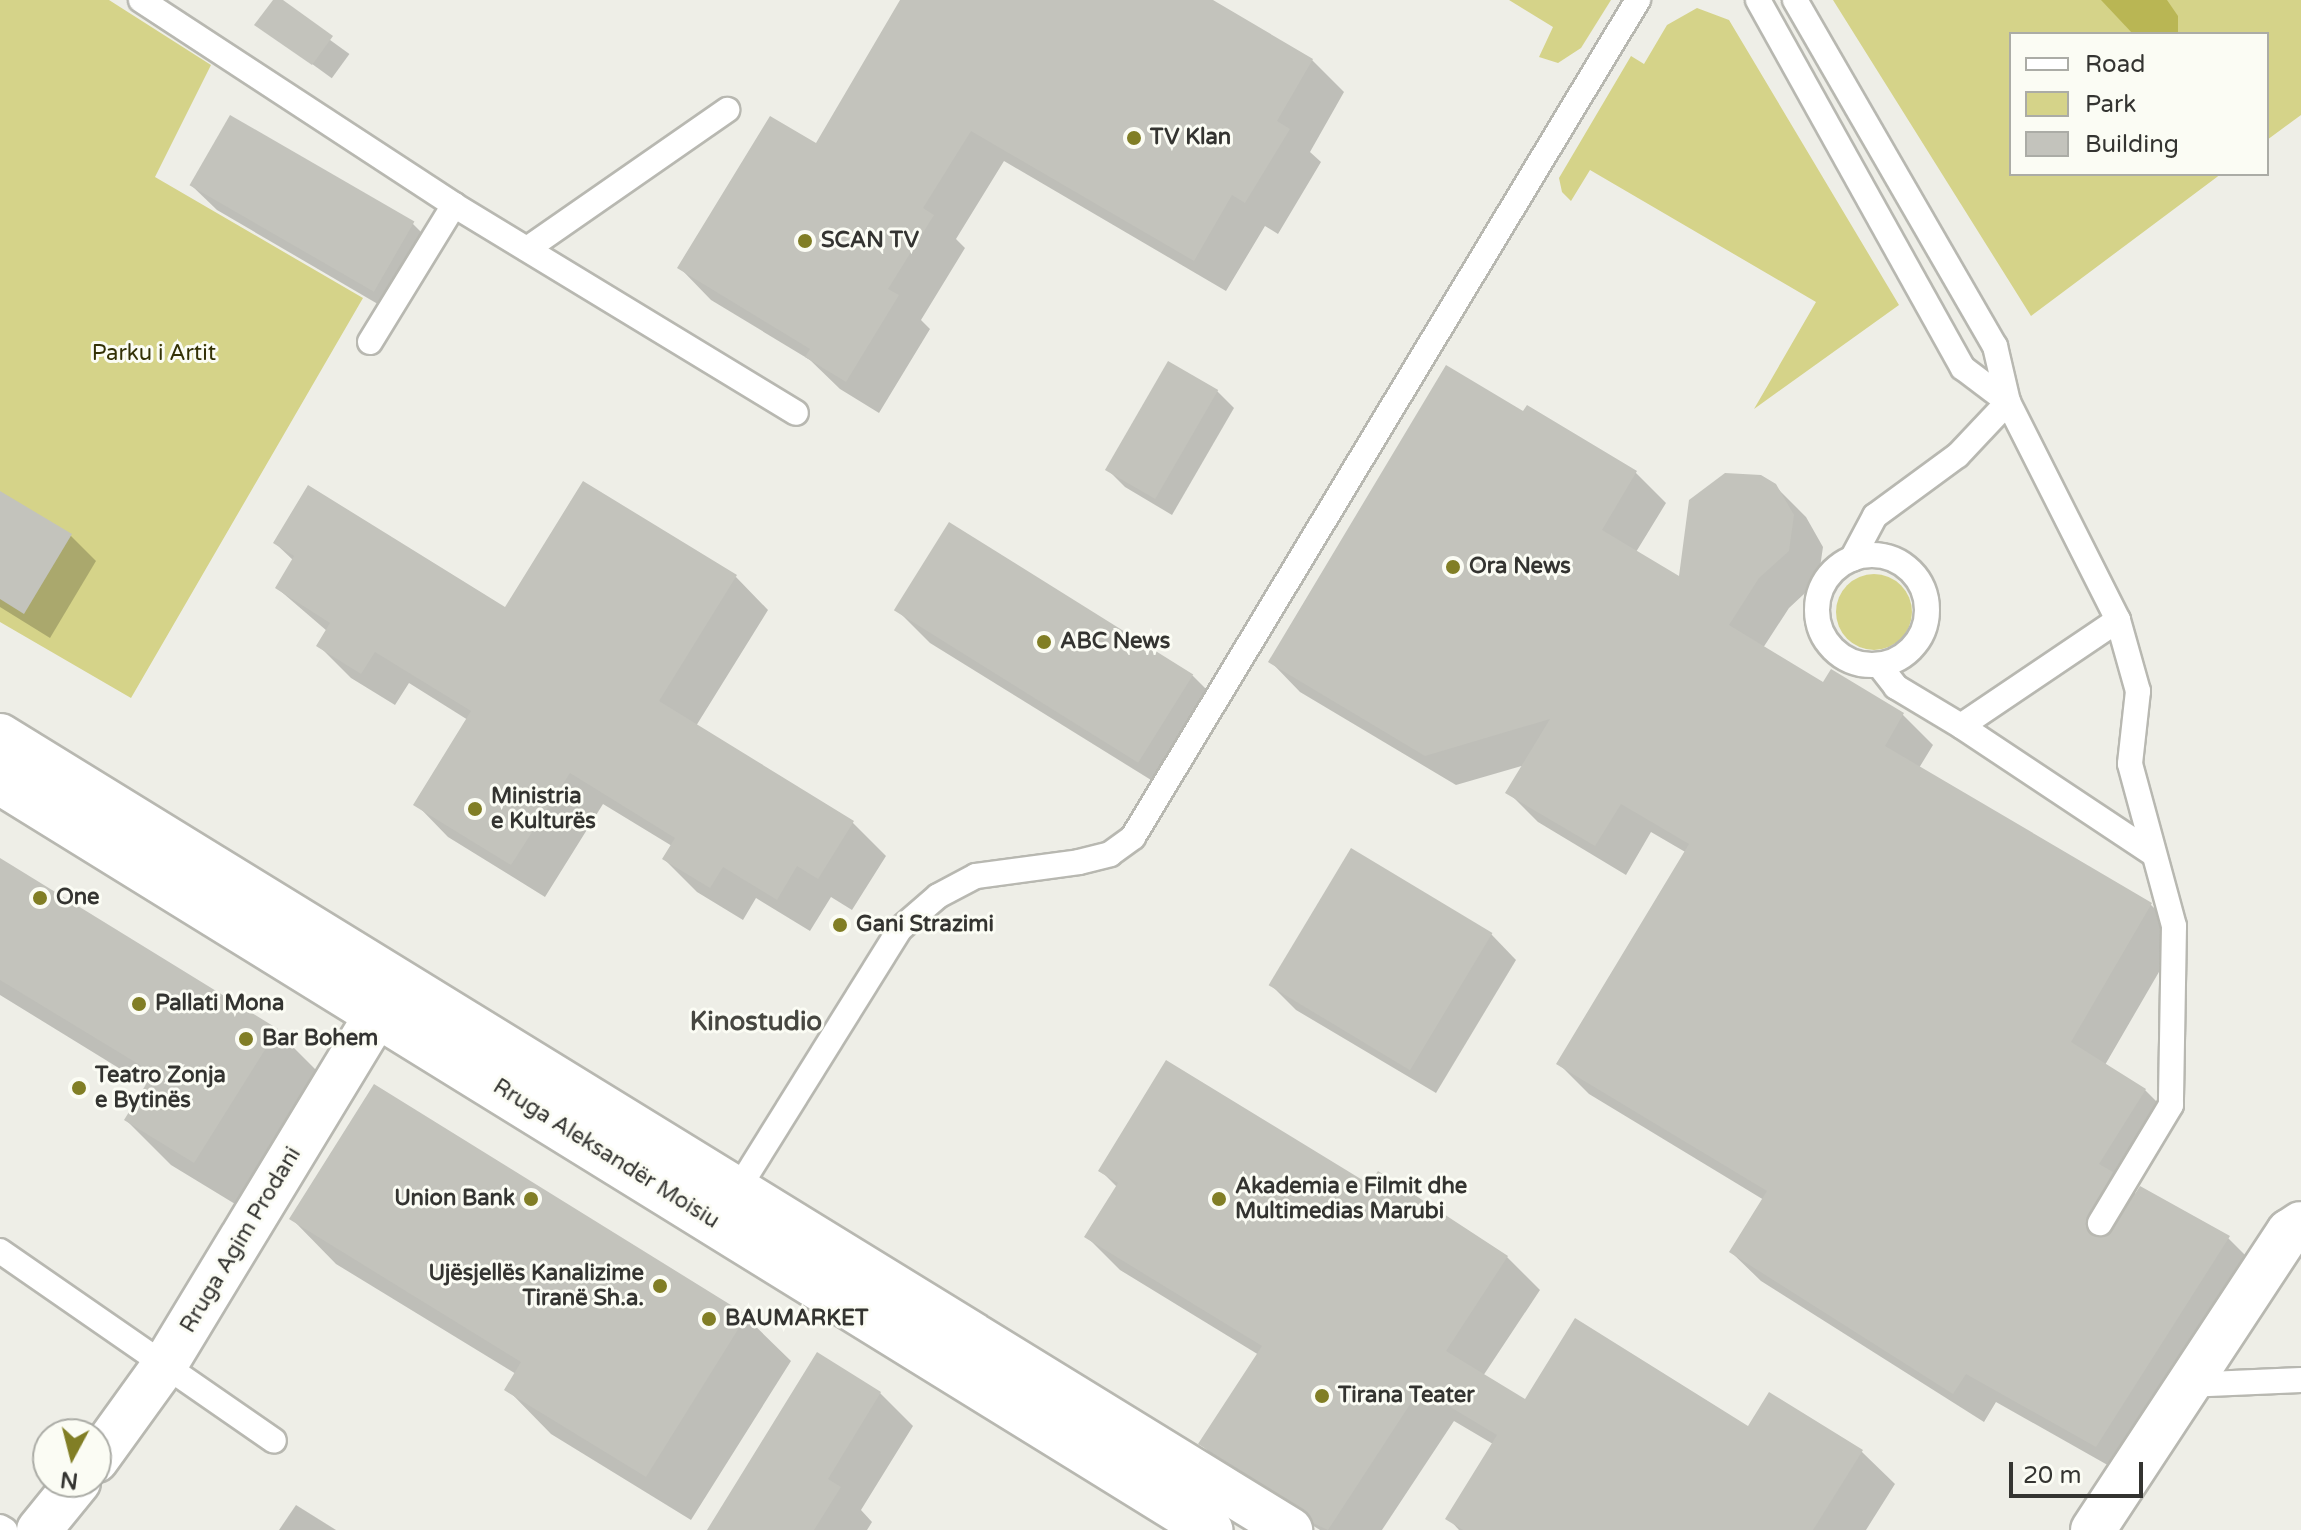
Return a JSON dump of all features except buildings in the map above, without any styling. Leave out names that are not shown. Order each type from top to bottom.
[{"type":"main road","name":"Rruga Aleksandër Moisiu","points":[[0,736],[676,1153],[727,1207],[1202,1528]]},
{"type":"main road","name":"Rruga Aleksandër Moisiu","points":[[0,782],[378,1013],[727,1207],[1290,1530]]},
{"type":"main road","name":"Rruga Agim Prodani","points":[[112,1438],[166,1363],[378,1013]]},
{"type":"main road","points":[[2093,1530],[2289,1232],[2301,1224]]},
{"type":"main road","points":[[39,1530],[65,1498]]},
{"type":"lane","points":[[141,0],[454,205],[796,413]]},
{"type":"lane","points":[[727,1207],[900,929],[938,896],[976,876],[1079,862],[1110,854],[1133,837],[1638,0]]},
{"type":"lane","points":[[1758,0],[1963,368],[2008,402]]},
{"type":"lane","points":[[1795,0],[1995,346],[2008,402],[2118,620],[2138,691],[2130,764],[2151,852],[2174,926],[2171,1105],[2100,1223]]},
{"type":"lane","points":[[527,249],[727,110]]},
{"type":"lane","points":[[370,342],[454,205]]},
{"type":"lane","points":[[1894,247],[1927,228]]},
{"type":"lane","points":[[1852,559],[1875,516],[1958,455],[2008,402]]},
{"type":"lane","points":[[1873,555],[1892,559],[1910,570],[1925,597],[1925,627],[1915,646],[1879,665],[1856,664],[1836,653],[1822,635],[1816,612],[1820,590],[1833,571],[1852,559],[1873,555]]},
{"type":"lane","points":[[1961,726],[2118,620]]},
{"type":"lane","points":[[1879,665],[1896,687],[1961,726],[2151,852]]},
{"type":"lane","points":[[0,1251],[166,1363],[274,1441]]},
{"type":"lane","points":[[2186,1385],[2301,1380]]},
{"type":"lane","points":[[0,1527],[5,1530]]},
{"type":"green space","name":"Parku i Artit","points":[[0,0],[109,0],[211,65],[155,177],[363,298],[131,698],[0,622]]},
{"type":"green space","points":[[1509,0],[1611,0],[1581,48],[1558,63],[1539,57],[1553,27]]},
{"type":"green space","points":[[1833,0],[2301,0],[2301,115],[2269,139],[2269,32],[2009,32],[2009,176],[2218,176],[2031,316]]},
{"type":"green space","points":[[1697,8],[1729,20],[1899,305],[1754,409],[1816,302],[1590,170],[1571,201],[1562,192],[1559,178],[1631,56],[1644,64],[1667,25]]},
{"type":"green space","points":[[1867,574],[1881,574],[1895,580],[1906,591],[1912,612],[1909,627],[1901,639],[1881,650],[1867,650],[1853,644],[1842,633],[1836,619],[1836,605],[1842,591],[1853,580]]},
{"type":"shaded area","points":[[2101,0],[2167,0],[2178,16],[2178,32],[2131,32]]},
{"type":"place","name":"TV Klan","points":[[1134,138]]},
{"type":"place","name":"SCAN TV","points":[[805,241]]},
{"type":"place","name":"Ora News","points":[[1453,567]]},
{"type":"place","name":"ABC News","points":[[1044,642]]},
{"type":"place","name":"Ministria e Kulturës","points":[[475,809]]},
{"type":"place","name":"One","points":[[40,898]]},
{"type":"place","name":"Gani Strazimi","points":[[840,925]]},
{"type":"place","name":"Pallati Mona","points":[[139,1004]]},
{"type":"place","name":"Bar Bohem","points":[[246,1039]]},
{"type":"place","name":"Teatro Zonja e Bytinës","points":[[79,1088]]},
{"type":"place","name":"Union Bank","points":[[531,1199]]},
{"type":"place","name":"Akademia e Filmit dhe Multimedias Marubi","points":[[1219,1199]]},
{"type":"place","name":"Ujësjellës Kanalizime Tiranë Sh.a.","points":[[660,1286]]},
{"type":"place","name":"BAUMARKET","points":[[709,1319]]},
{"type":"place","name":"Tirana Teater","points":[[1322,1396]]},
{"type":"district","name":"Kinostudio","points":[[756,1022]]}]
